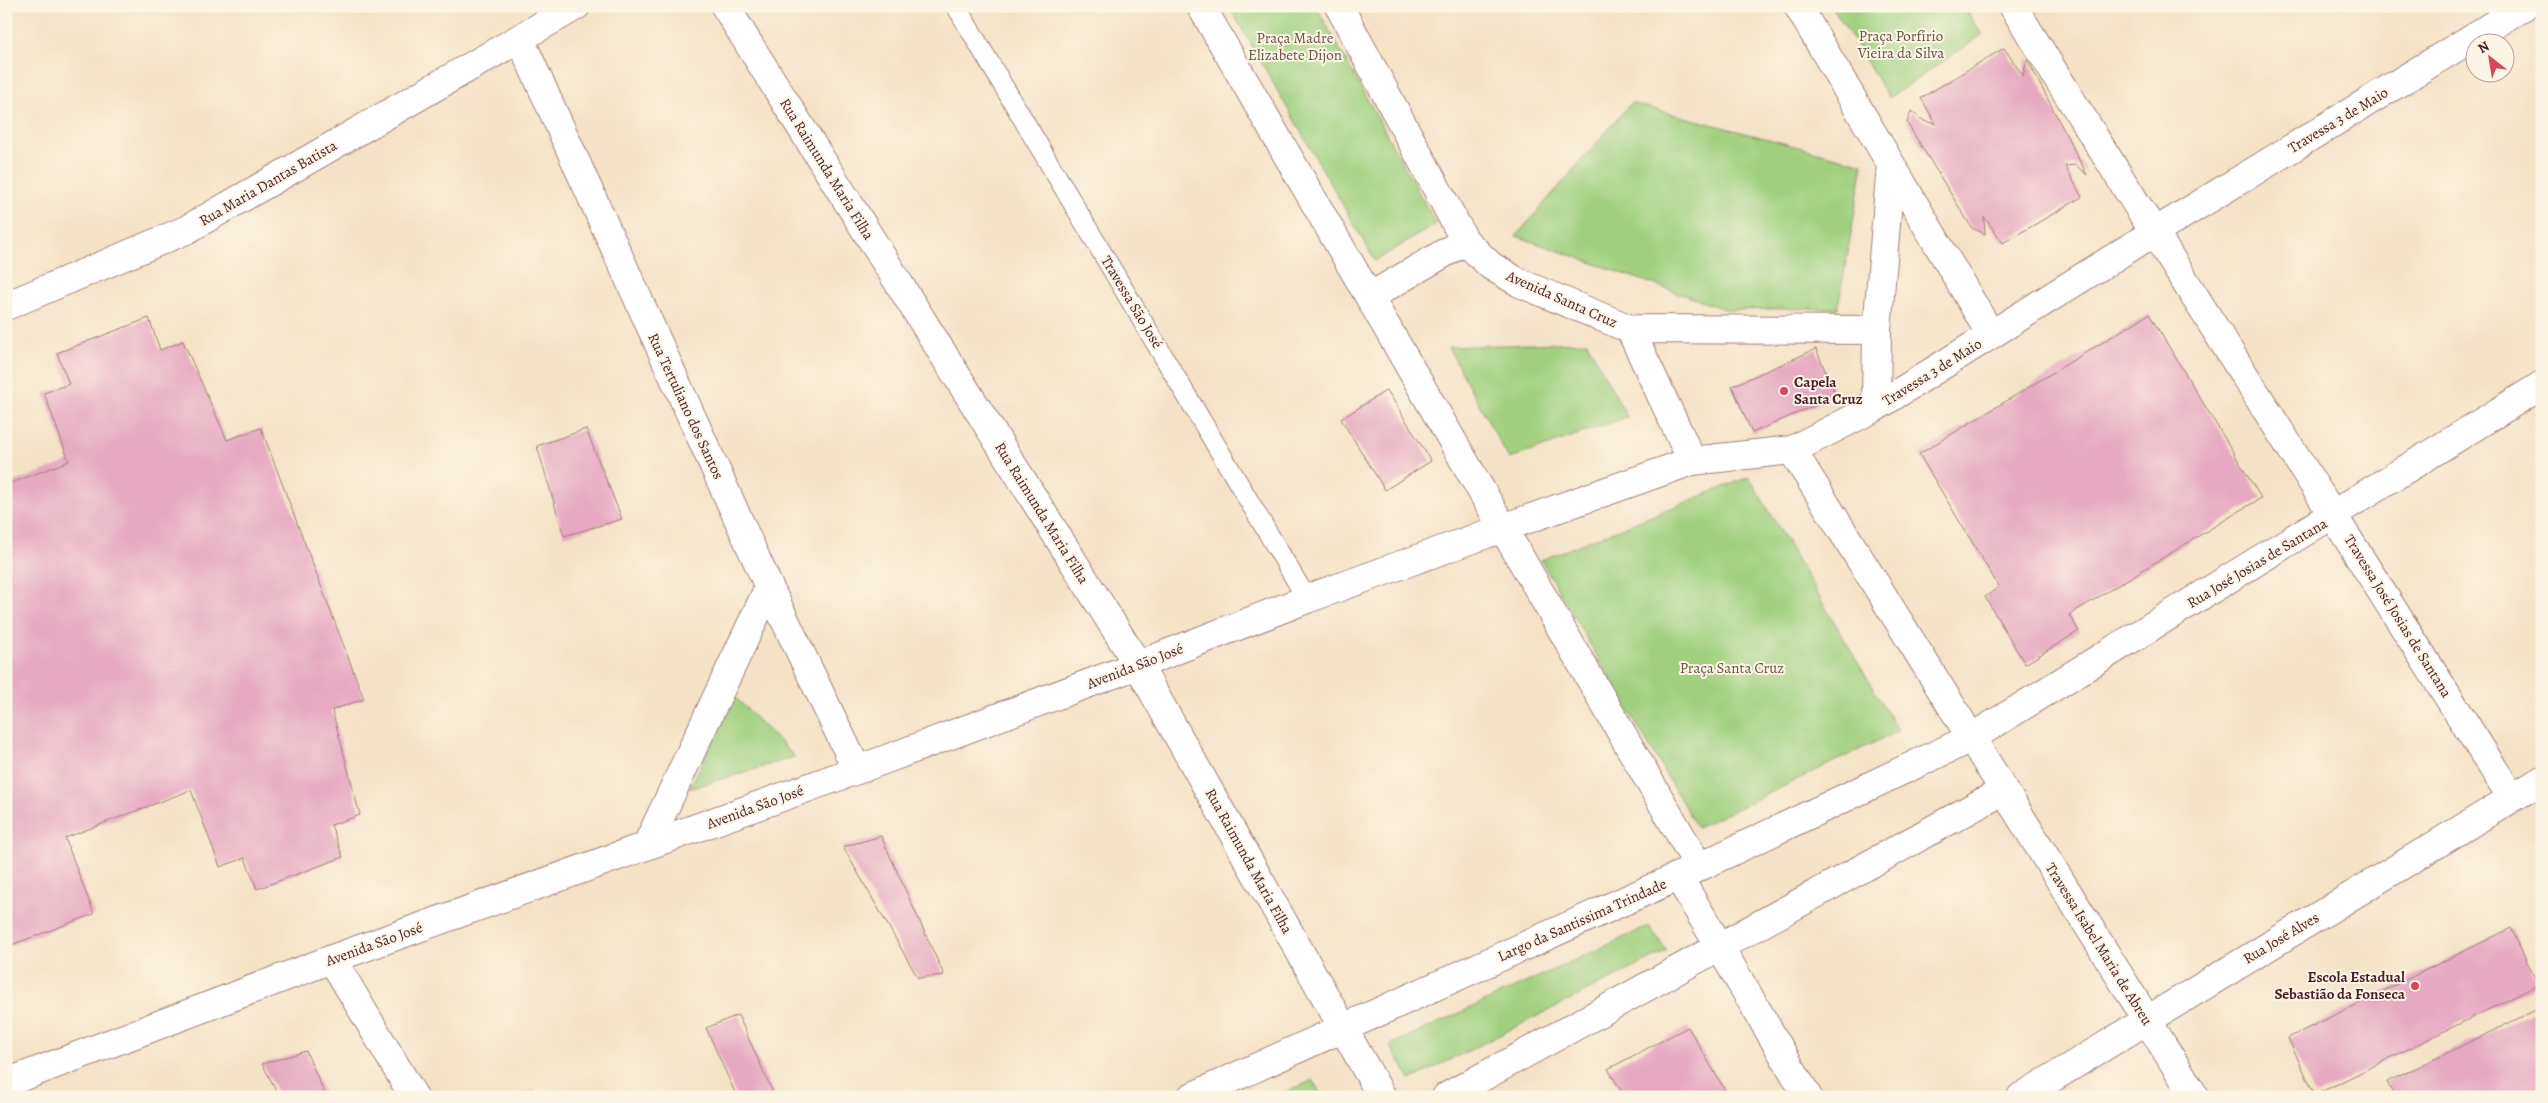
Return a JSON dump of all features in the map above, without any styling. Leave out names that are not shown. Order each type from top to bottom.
[{"type":"street","name":"Rua Maria Dantas Batista","points":[[6,306],[122,259],[186,230],[576,6]]},
{"type":"street","name":"Rua Raimunda Maria Filha","points":[[725,6],[1138,666],[1382,1097]]},
{"type":"street","points":[[1201,6],[1371,296],[1503,528],[1688,872],[1719,948],[1808,1097]]},
{"type":"street","name":"Avenida Santa Cruz","points":[[1339,6],[1465,241],[1491,266],[1520,284],[1630,329],[1877,330]]},
{"type":"street","points":[[1798,6],[1991,335],[2153,233],[2013,6]]},
{"type":"street","name":"Travessa 3 de Maio","points":[[2153,233],[2524,6]]},
{"type":"street","name":"Rua Tertuliano dos Santos","points":[[520,39],[769,587],[857,770]]},
{"type":"street","points":[[1876,407],[1877,330],[1891,165]]},
{"type":"street","name":"Travessa José Josias de Santana","points":[[2153,233],[2512,798]]},
{"type":"street","points":[[1371,296],[1465,241]]},
{"type":"street","points":[[1630,329],[1692,461]]},
{"type":"street","name":"Travessa 3 de Maio","points":[[1792,450],[1876,407],[1991,335]]},
{"type":"street","name":"Rua José Josias de Santana","points":[[1971,738],[2334,516],[2542,385]]},
{"type":"street","points":[[1446,1097],[2003,791],[1792,450],[1692,461],[1503,528]]},
{"type":"street","name":"Avenida São José","points":[[6,1083],[332,959],[857,770],[1503,528]]},
{"type":"street","points":[[647,845],[769,587]]},
{"type":"street","name":"Largo da Santissima Trindade","points":[[1190,1097],[1688,872],[1971,738]]},
{"type":"street","name":"Rua José Alves","points":[[2022,1097],[2542,780]]},
{"type":"street","name":"Travessa Isabel Maria de Abreu","points":[[2003,791],[2195,1097]]},
{"type":"street","points":[[332,959],[414,1097]]},
{"type":"lane","name":"Travessa São José","points":[[956,6],[1307,600]]},
{"type":"green space","name":"Praça Madre Elizabete Dijon","points":[[1229,6],[1316,6],[1436,224],[1375,261]]},
{"type":"green space","name":"Praça Porfírio Vieira da Silva","points":[[1832,6],[1964,6],[1982,35],[1889,98]]},
{"type":"green space","points":[[1631,103],[1863,164],[1838,308],[1727,310],[1516,236]]},
{"type":"green space","points":[[1587,342],[1627,417],[1509,459],[1448,347]]},
{"type":"green space","name":"Praça Santa Cruz","points":[[1749,477],[1898,731],[1697,828],[1541,560]]},
{"type":"green space","points":[[735,697],[795,757],[689,789]]},
{"type":"green space","points":[[1649,926],[1667,951],[1410,1080],[1390,1045]]},
{"type":"green space","points":[[1313,1080],[1322,1097],[1276,1097]]},
{"type":"building","points":[[2004,48],[2023,76],[2027,59],[2087,175],[2076,165],[2065,166],[2082,197],[2003,243],[1984,217],[1985,234],[1972,228],[1907,123],[1911,111],[1924,121],[1936,124],[1921,98]]},
{"type":"building","points":[[2149,314],[2261,498],[2069,615],[2079,631],[2025,664],[1985,597],[1999,587],[1919,454]]},
{"type":"building","points":[[149,318],[160,350],[183,341],[227,440],[261,428],[364,699],[332,710],[360,815],[331,825],[343,857],[257,889],[245,858],[220,867],[191,790],[65,838],[94,914],[6,947],[6,485],[69,461],[44,393],[69,384],[57,353]]},
{"type":"building","name":"Capela Santa Cruz","points":[[1816,349],[1836,396],[1752,433],[1732,386]]},
{"type":"building","points":[[1387,390],[1431,461],[1385,490],[1341,419]]},
{"type":"building","points":[[586,429],[622,519],[564,536],[537,446]]},
{"type":"building","points":[[881,836],[944,975],[918,978],[843,847]]},
{"type":"building","points":[[2511,928],[2538,985],[2315,1095],[2288,1038]]},
{"type":"building","points":[[2542,1007],[2542,1097],[2395,1097],[2387,1082]]},
{"type":"building","points":[[738,1015],[775,1097],[737,1097],[706,1028]]},
{"type":"building","points":[[1688,1027],[1729,1097],[1625,1097],[1608,1069]]},
{"type":"building","points":[[306,1051],[326,1097],[280,1097],[262,1064]]},
{"type":"building","points":[[534,1090],[538,1097],[515,1097]]},
{"type":"place","name":"Capela Santa Cruz","points":[[1784,391]]},
{"type":"place","name":"Escola Estadual Sebastião da Fonseca","points":[[2415,986]]}]
